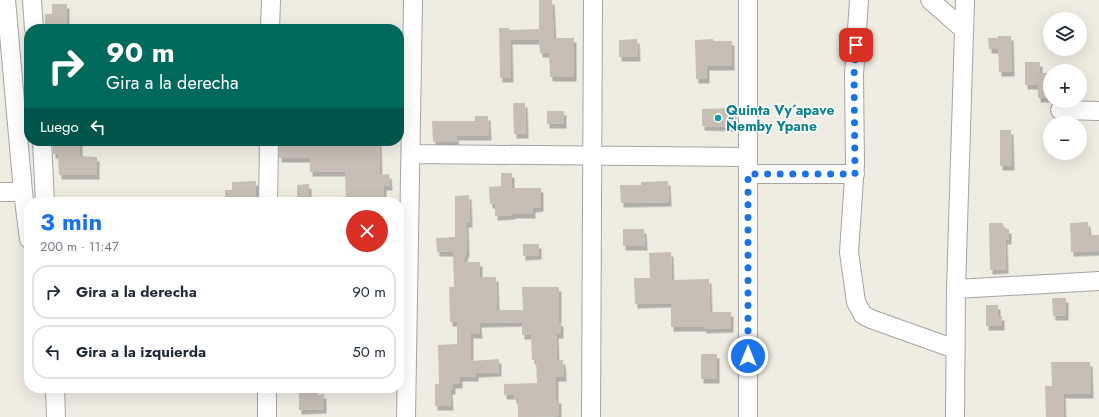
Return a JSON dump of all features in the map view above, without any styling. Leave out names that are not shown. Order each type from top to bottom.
[{"type":"street","points":[[6,0],[4,34],[24,200]]},
{"type":"street","points":[[32,0],[34,24]]},
{"type":"street","points":[[270,24],[271,0]]},
{"type":"street","points":[[406,417],[404,258],[411,154],[413,0]]},
{"type":"street","points":[[591,417],[593,0]]},
{"type":"street","points":[[748,0],[748,417]]},
{"type":"street","points":[[858,0],[854,75],[855,174],[849,252],[856,302],[863,314],[871,319],[955,349]]},
{"type":"street","points":[[930,0],[964,30]]},
{"type":"street","points":[[955,417],[956,289],[965,0]]},
{"type":"street","points":[[4,34],[24,33]]},
{"type":"street","points":[[1060,110],[1099,111]]},
{"type":"street","points":[[42,146],[45,197]]},
{"type":"street","points":[[268,197],[269,146]]},
{"type":"street","points":[[411,154],[592,157],[855,174]]},
{"type":"street","points":[[0,192],[23,192]]},
{"type":"street","points":[[956,289],[1099,281]]},
{"type":"street","points":[[55,393],[56,417]]},
{"type":"street","points":[[267,417],[268,393]]},
{"type":"building","points":[[539,0],[552,0],[554,38],[574,38],[574,77],[550,77],[549,53],[540,53],[539,40],[510,40],[511,78],[500,78],[499,28],[509,28],[509,30],[539,29]]},
{"type":"building","points":[[52,4],[67,4],[67,24],[45,24],[45,14],[52,14]]},
{"type":"building","points":[[998,36],[1011,36],[1012,72],[999,72],[998,49],[989,49],[988,38],[998,38]]},
{"type":"building","points":[[637,39],[638,57],[619,57],[619,40]]},
{"type":"building","points":[[713,39],[713,41],[732,41],[732,66],[707,66],[707,79],[696,79],[695,40]]},
{"type":"building","points":[[1025,62],[1040,62],[1040,73],[1043,73],[1043,98],[1038,98],[1038,85],[1025,85]]},
{"type":"building","points":[[513,103],[525,103],[526,134],[514,134]]},
{"type":"building","name":"Quinta Vy´apave Ñemby Ypane","points":[[734,108],[734,127],[702,126],[702,109]]},
{"type":"building","points":[[547,111],[564,111],[564,124],[547,124]]},
{"type":"building","points":[[475,116],[488,116],[489,136],[456,136],[457,142],[433,142],[432,121],[475,121]]},
{"type":"building","points":[[1000,130],[1011,130],[1012,166],[1000,166]]},
{"type":"building","points":[[53,146],[80,146],[80,156],[97,157],[97,175],[59,175],[58,154],[53,154]]},
{"type":"building","points":[[279,146],[379,146],[380,175],[389,174],[390,186],[384,186],[384,197],[346,197],[345,172],[310,172],[310,158],[279,158]]},
{"type":"building","points":[[501,173],[512,173],[512,188],[541,188],[541,207],[533,208],[533,214],[495,216],[495,204],[490,204],[489,187],[501,186]]},
{"type":"building","points":[[256,181],[256,197],[225,197],[225,190],[232,190],[232,182]]},
{"type":"building","points":[[668,181],[669,202],[621,203],[620,185],[641,185],[641,182]]},
{"type":"building","points":[[309,184],[309,197],[297,197],[297,185]]},
{"type":"building","points":[[469,195],[470,223],[466,223],[467,251],[463,262],[480,262],[480,277],[496,277],[497,310],[523,310],[522,287],[559,287],[559,322],[561,322],[561,334],[556,334],[557,360],[563,360],[564,377],[556,377],[556,399],[559,399],[559,416],[518,417],[518,399],[514,399],[514,395],[504,395],[504,384],[537,383],[536,360],[532,360],[531,335],[522,335],[522,322],[479,323],[480,334],[471,334],[471,361],[499,359],[499,372],[476,373],[476,377],[460,377],[460,384],[453,384],[453,390],[450,390],[451,406],[435,406],[435,384],[439,384],[438,345],[457,344],[457,322],[450,322],[449,287],[454,287],[453,252],[437,252],[436,238],[455,237],[455,196]]},
{"type":"building","points":[[1088,222],[1089,235],[1099,235],[1099,251],[1071,252],[1070,223]]},
{"type":"building","points":[[989,223],[1003,223],[1004,229],[1009,229],[1009,240],[1005,240],[1006,269],[990,270]]},
{"type":"building","points":[[623,229],[644,229],[645,246],[623,246]]},
{"type":"building","points":[[523,244],[539,244],[539,255],[523,256]]},
{"type":"building","points":[[671,252],[672,280],[709,279],[710,312],[731,312],[731,328],[704,329],[704,327],[671,327],[671,303],[635,304],[634,278],[650,278],[649,253]]},
{"type":"building","points":[[1052,298],[1066,298],[1066,316],[1053,316]]},
{"type":"building","points":[[986,305],[998,305],[998,316],[1002,316],[1002,326],[986,326]]},
{"type":"building","points":[[701,354],[717,354],[717,379],[701,379]]},
{"type":"building","points":[[1051,362],[1090,362],[1091,394],[1063,394],[1064,417],[1046,417],[1045,386],[1052,386]]},
{"type":"building","points":[[299,393],[318,393],[318,395],[324,394],[324,409],[299,410]]},
{"type":"place","name":"Quinta Vy´apave Ñemby Ypane","points":[[718,118]]},
{"type":"route","points":[[748,356],[748,174],[855,174],[854,75],[856,45]]}]
